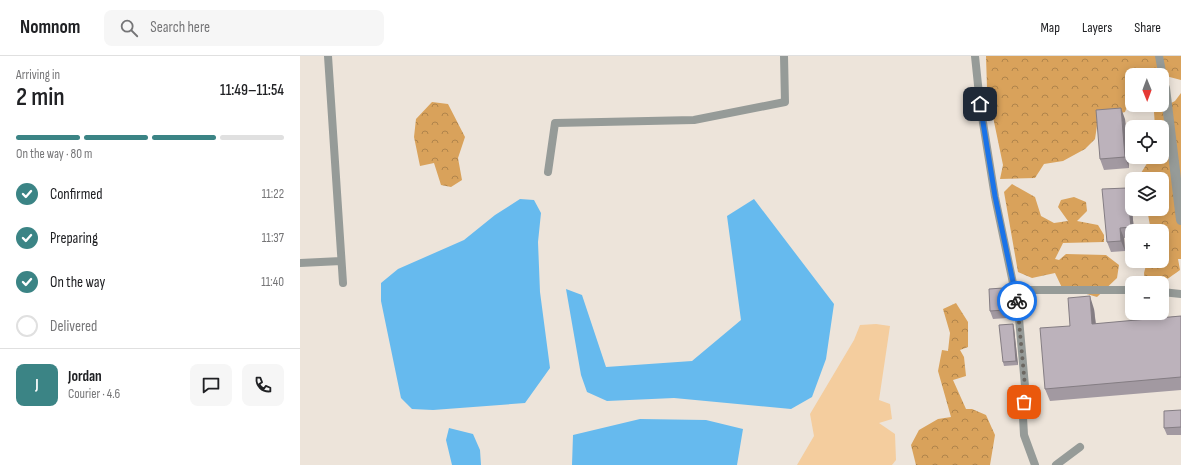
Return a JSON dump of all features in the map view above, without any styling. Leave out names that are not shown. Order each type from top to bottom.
[{"type":"street","points":[[1168,112],[1181,220]]},
{"type":"lane","points":[[328,56],[343,283]]},
{"type":"lane","points":[[548,172],[555,123],[694,120],[785,102],[784,56]]},
{"type":"lane","points":[[975,56],[980,104],[995,196],[1018,307],[1025,386],[1023,417],[1024,435],[1035,465]]},
{"type":"lane","points":[[1159,56],[1161,68]]},
{"type":"lane","points":[[300,263],[341,261]]},
{"type":"lane","points":[[1014,290],[1125,290]]},
{"type":"lane","points":[[1169,293],[1181,294]]},
{"type":"lane","points":[[1056,465],[1080,448]]},
{"type":"shaded area","points":[[876,324],[890,326],[879,400],[890,404],[892,419],[879,423],[895,434],[896,460],[892,465],[797,465],[814,436],[810,414],[854,340],[860,325]]},
{"type":"green space","points":[[986,56],[1181,56],[1181,80],[1169,77],[1169,68],[1125,68],[1125,112],[1098,119],[1095,139],[1085,149],[1063,161],[1044,164],[1035,178],[1000,179],[1003,165],[987,88]]},
{"type":"green space","points":[[1181,93],[1181,259],[1178,259],[1180,270],[1169,278],[1169,276],[1144,276],[1145,268],[1169,268],[1169,224],[1150,224],[1148,216],[1169,216],[1169,172],[1142,172],[1147,164],[1169,164],[1169,120],[1155,120],[1154,112],[1169,112],[1169,104],[1175,101]]},
{"type":"green space","points":[[432,102],[448,104],[465,137],[458,158],[462,180],[451,187],[441,185],[434,163],[420,166],[414,137],[416,119]]},
{"type":"green space","points":[[1012,184],[1035,197],[1041,216],[1054,223],[1068,221],[1058,207],[1061,200],[1074,197],[1086,202],[1087,211],[1077,221],[1098,225],[1104,235],[1104,242],[1063,243],[1055,259],[1059,260],[1066,254],[1106,255],[1119,265],[1117,278],[1097,297],[1080,292],[1064,292],[1055,273],[1032,278],[1018,272],[1004,192]]},
{"type":"green space","points":[[956,303],[968,322],[968,347],[960,350],[964,357],[966,376],[953,380],[966,409],[972,409],[986,415],[995,435],[990,465],[916,465],[911,445],[919,430],[938,419],[951,417],[938,371],[942,350],[948,351],[950,333],[943,309]]},
{"type":"water","points":[[520,199],[534,200],[541,213],[538,242],[540,292],[550,368],[525,403],[433,410],[412,409],[401,398],[381,301],[381,283],[398,269],[464,240],[495,215]]},
{"type":"water","points":[[754,199],[834,304],[826,359],[812,397],[791,409],[674,398],[607,401],[587,392],[581,375],[566,289],[582,295],[606,367],[692,361],[741,320],[727,216]]},
{"type":"water","points":[[640,419],[706,420],[743,429],[737,465],[572,465],[573,435]]},
{"type":"water","points":[[449,428],[473,434],[480,450],[481,465],[452,465],[446,440]]},
{"type":"building","points":[[1121,108],[1125,157],[1100,159],[1096,110]]},
{"type":"building","points":[[1125,188],[1125,216],[1130,216],[1131,224],[1125,224],[1125,228],[1120,228],[1121,241],[1107,242],[1102,189]]},
{"type":"building","points":[[1003,288],[1005,310],[990,311],[989,289]]},
{"type":"building","points":[[1090,296],[1092,324],[1136,320],[1169,320],[1169,317],[1181,316],[1181,377],[1045,389],[1040,328],[1070,326],[1068,298]]},
{"type":"building","points":[[1013,324],[1016,361],[1003,362],[999,325]]},
{"type":"building","points":[[1181,410],[1181,427],[1164,428],[1164,411]]},
{"type":"way so far","points":[[1017,301],[1025,386],[1024,402]]},
{"type":"route","points":[[980,104],[995,196],[1017,301]]}]
